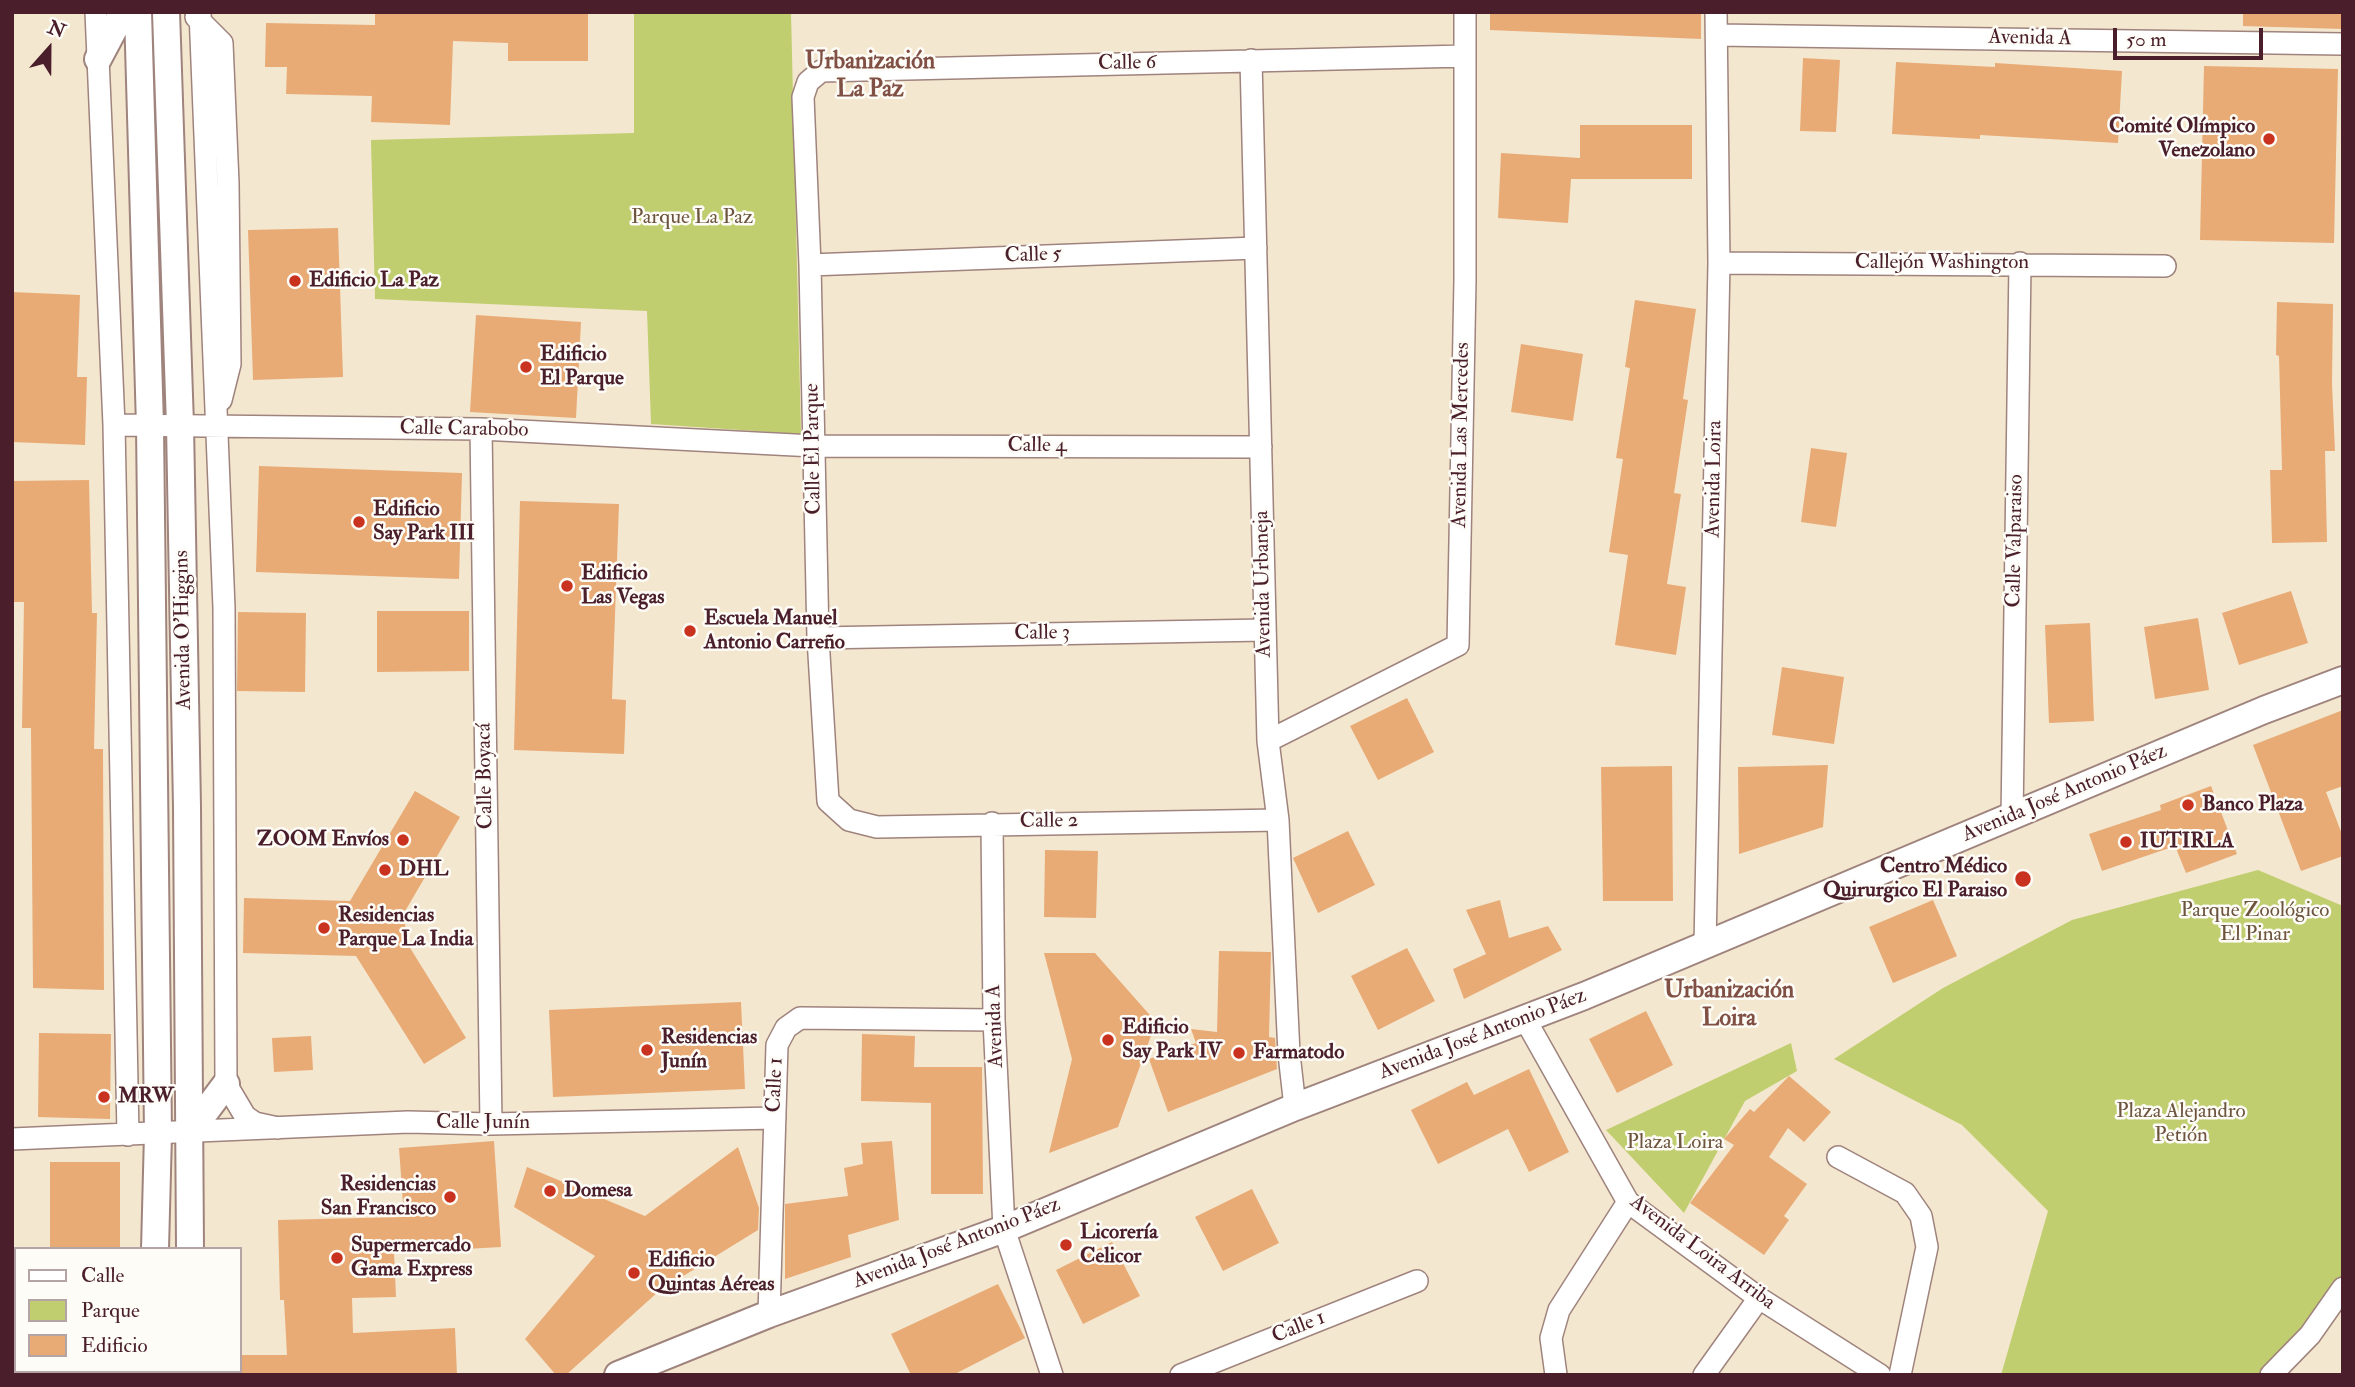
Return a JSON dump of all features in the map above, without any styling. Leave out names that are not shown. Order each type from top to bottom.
[{"type":"main road","points":[[97,59],[123,12]]},
{"type":"main road","name":"Avenida O'Higgins","points":[[138,12],[150,426],[158,1134],[155,1247]]},
{"type":"main road","name":"Avenida O'Higgins","points":[[166,12],[180,425],[190,1247]]},
{"type":"main road","name":"Avenida José Antonio Páez","points":[[618,1375],[769,1314],[1004,1229],[1295,1107],[1525,1019],[1706,945],[2012,818],[2191,740],[2343,680]]},
{"type":"main road","points":[[190,1132],[226,1084]]},
{"type":"street","points":[[96,12],[114,425],[128,1135]]},
{"type":"street","name":"Avenida Las Mercedes","points":[[1268,741],[1458,645],[1465,280],[1465,12]]},
{"type":"street","name":"Avenida Loira","points":[[1706,945],[1719,262],[1716,12]]},
{"type":"street","name":"Avenida O'Higgins","points":[[197,15],[222,43],[228,183],[230,364],[215,426],[224,608],[226,1084]]},
{"type":"street","name":"Avenida A","points":[[1717,35],[2343,44]]},
{"type":"street","name":"Calle 6","points":[[803,97],[808,82],[821,71],[1465,56]]},
{"type":"street","name":"Avenida Urbaneja","points":[[1251,60],[1268,741],[1278,820],[1289,1054],[1295,1107]]},
{"type":"street","name":"Calle El Parque","points":[[803,97],[810,265],[818,638],[828,802]]},
{"type":"street","name":"Calle 5","points":[[810,265],[1256,248]]},
{"type":"street","name":"Callejón Washington","points":[[1719,262],[2165,266]]},
{"type":"street","name":"Calle Valparaiso","points":[[2012,818],[2020,263]]},
{"type":"street","name":"Calle Carabobo","points":[[114,425],[481,429],[814,446]]},
{"type":"street","name":"Calle Boyacá","points":[[481,429],[491,1124]]},
{"type":"street","name":"Calle 4","points":[[814,446],[1261,447]]},
{"type":"street","name":"Calle 3","points":[[818,638],[1265,630]]},
{"type":"street","name":"Calle 2","points":[[828,802],[849,820],[877,827],[1278,820]]},
{"type":"street","name":"Avenida A","points":[[992,823],[995,1020],[1004,1229],[1052,1375]]},
{"type":"street","name":"Calle 1","points":[[769,1314],[777,1045],[786,1028],[800,1018],[995,1020]]},
{"type":"street","name":"Avenida Loira Arriba","points":[[1525,1019],[1628,1202],[1759,1298],[1880,1375]]},
{"type":"street","points":[[226,1084],[245,1116],[255,1123],[278,1128]]},
{"type":"street","points":[[126,1101],[158,1134]]},
{"type":"street","name":"Calle Junín","points":[[12,1139],[408,1122],[491,1124],[775,1118]]},
{"type":"street","points":[[1838,1157],[1905,1193],[1921,1216],[1927,1247],[1900,1375]]},
{"type":"street","points":[[1556,1375],[1551,1338],[1559,1310],[1628,1202]]},
{"type":"street","name":"Calle 1","points":[[1181,1375],[1417,1281]]},
{"type":"street","points":[[2271,1375],[2295,1351],[2343,1288]]},
{"type":"street","points":[[1704,1375],[1759,1298]]},
{"type":"street","points":[[2290,1375],[2295,1351]]},
{"type":"green space","name":"Parque La Paz","points":[[634,12],[791,12],[801,434],[651,424],[647,311],[375,299],[371,140],[634,133]]},
{"type":"green space","name":"Plaza Alejandro Petión","points":[[2258,870],[2343,906],[2343,1288],[2268,1375],[2001,1375],[2048,1211],[1962,1125],[1834,1059],[1943,988],[2072,920]]},
{"type":"green space","name":"Plaza Loira","points":[[1791,1043],[1797,1071],[1745,1101],[1684,1213],[1606,1130]]},
{"type":"building","points":[[375,12],[588,12],[588,61],[508,61],[508,43],[453,41],[450,125],[371,122],[372,96],[286,94],[287,67],[265,67],[266,23],[375,25]]},
{"type":"building","points":[[1490,12],[1701,12],[1701,39],[1490,30]]},
{"type":"building","points":[[2243,12],[2343,12],[2343,29],[2243,26]]},
{"type":"building","points":[[1803,58],[1840,60],[1836,132],[1800,131]]},
{"type":"building","points":[[1896,62],[1995,67],[1995,63],[2122,71],[2118,143],[1980,135],[1980,139],[1892,134]]},
{"type":"building","name":"Comité Olímpico Venezolano","points":[[2204,66],[2338,69],[2334,243],[2200,240]]},
{"type":"building","points":[[1580,125],[1692,125],[1692,179],[1571,179],[1568,223],[1498,218],[1501,153],[1580,158]]},
{"type":"building","name":"Edificio La Paz","points":[[338,228],[343,377],[253,380],[248,230]]},
{"type":"building","points":[[12,292],[80,295],[77,377],[87,377],[85,445],[12,442]]},
{"type":"building","points":[[1635,300],[1696,309],[1683,399],[1688,400],[1674,493],[1681,494],[1667,584],[1686,587],[1676,655],[1615,645],[1628,555],[1609,552],[1623,459],[1616,458],[1630,368],[1625,367]]},
{"type":"building","points":[[2277,302],[2333,304],[2335,451],[2325,451],[2327,542],[2272,543],[2270,470],[2282,470],[2279,356],[2276,355]]},
{"type":"building","name":"Edificio El Parque","points":[[476,315],[581,322],[576,418],[470,412]]},
{"type":"building","points":[[1521,344],[1583,354],[1573,421],[1511,412]]},
{"type":"building","points":[[1811,448],[1847,453],[1836,527],[1801,522]]},
{"type":"building","name":"Edificio Say Park III","points":[[259,466],[462,473],[459,579],[256,572]]},
{"type":"building","points":[[89,480],[92,613],[97,613],[94,749],[103,749],[104,990],[33,988],[31,728],[22,728],[24,602],[12,602],[12,481]]},
{"type":"building","name":"Edificio Las Vegas","points":[[520,501],[619,504],[612,699],[626,700],[624,754],[514,750]]},
{"type":"building","points":[[2291,591],[2308,643],[2239,665],[2222,613]]},
{"type":"building","points":[[377,611],[469,611],[469,671],[377,672]]},
{"type":"building","points":[[238,612],[306,613],[305,692],[237,691]]},
{"type":"building","points":[[2198,618],[2209,690],[2155,699],[2144,627]]},
{"type":"building","points":[[2090,623],[2094,721],[2049,723],[2045,625]]},
{"type":"building","points":[[1782,667],[1844,677],[1834,744],[1772,735]]},
{"type":"building","points":[[1407,698],[1434,752],[1378,780],[1350,726]]},
{"type":"building","points":[[2343,710],[2343,786],[2326,792],[2343,837],[2343,856],[2301,871],[2253,745]]},
{"type":"building","points":[[1828,765],[1823,827],[1739,854],[1738,767]]},
{"type":"building","points":[[1672,766],[1673,901],[1603,901],[1601,767]]},
{"type":"building","points":[[2211,786],[2237,854],[2186,873],[2175,846],[2102,871],[2089,834],[2161,810],[2160,805]]},
{"type":"building","name":"Residencias Parque La India","points":[[415,791],[460,817],[404,913],[407,943],[466,1038],[424,1064],[356,956],[243,953],[244,898],[350,901]]},
{"type":"building","points":[[1348,831],[1375,885],[1318,913],[1293,858]]},
{"type":"building","points":[[1045,850],[1098,851],[1096,918],[1044,917]]},
{"type":"building","points":[[1500,900],[1509,938],[1548,926],[1562,950],[1464,999],[1453,969],[1486,954],[1466,910]]},
{"type":"building","points":[[1933,900],[1957,956],[1893,983],[1869,927]]},
{"type":"building","points":[[1407,948],[1435,1001],[1378,1030],[1351,976]]},
{"type":"building","points":[[1219,951],[1271,952],[1269,1037],[1275,1038],[1277,1069],[1168,1112],[1149,1059],[1196,1043],[1191,1029],[1217,1032]]},
{"type":"building","name":"Edificio Say Park IV","points":[[1044,953],[1095,953],[1156,1022],[1118,1127],[1049,1153],[1072,1059]]},
{"type":"building","name":"Residencias Junín","points":[[741,1002],[745,1089],[553,1097],[549,1010]]},
{"type":"building","points":[[1646,1011],[1673,1065],[1617,1093],[1589,1039]]},
{"type":"building","points":[[39,1033],[111,1034],[110,1119],[38,1117]]},
{"type":"building","points":[[862,1034],[915,1036],[914,1067],[982,1067],[983,1194],[931,1194],[931,1103],[861,1101]]},
{"type":"building","points":[[311,1036],[313,1070],[274,1072],[272,1038]]},
{"type":"building","points":[[1529,1069],[1569,1152],[1529,1172],[1508,1129],[1438,1164],[1411,1110],[1467,1082],[1474,1095]]},
{"type":"building","points":[[1789,1076],[1831,1112],[1804,1142],[1788,1128],[1769,1157],[1807,1184],[1784,1216],[1789,1220],[1764,1255],[1690,1203],[1734,1145],[1724,1139],[1750,1109],[1754,1112]]},
{"type":"building","points":[[494,1141],[501,1247],[394,1253],[396,1297],[352,1298],[353,1333],[455,1328],[457,1375],[240,1375],[242,1355],[287,1355],[284,1300],[280,1300],[278,1220],[404,1217],[399,1148]]},
{"type":"building","points":[[892,1141],[899,1220],[848,1235],[851,1257],[785,1279],[785,1204],[848,1196],[844,1168],[863,1164],[861,1143]]},
{"type":"building","name":"Edificio Quintas Aéreas","points":[[738,1147],[759,1208],[758,1230],[659,1291],[566,1375],[556,1375],[525,1339],[595,1256],[514,1207],[527,1167],[645,1216]]},
{"type":"building","points":[[50,1162],[120,1162],[120,1247],[50,1247]]},
{"type":"building","points":[[1252,1189],[1279,1243],[1223,1271],[1195,1217]]},
{"type":"building","points":[[1112,1242],[1140,1296],[1083,1324],[1056,1270]]},
{"type":"building","points":[[998,1284],[1025,1338],[953,1375],[911,1375],[891,1334]]},
{"type":"place","name":"Comité Olímpico Venezolano","points":[[2269,139]]},
{"type":"place","name":"Edificio La Paz","points":[[295,281]]},
{"type":"place","name":"Edificio El Parque","points":[[526,367]]},
{"type":"place","name":"Edificio Say Park III","points":[[359,522]]},
{"type":"place","name":"Edificio Las Vegas","points":[[567,586]]},
{"type":"place","name":"Escuela Manuel Antonio Carreño","points":[[690,631]]},
{"type":"place","name":"Banco Plaza","points":[[2188,805]]},
{"type":"place","name":"ZOOM Envíos","points":[[403,840]]},
{"type":"place","name":"IUTIRLA","points":[[2126,842]]},
{"type":"place","name":"DHL","points":[[385,870]]},
{"type":"place","name":"Centro Médico Quirurgico El Paraiso","points":[[2023,879]]},
{"type":"place","name":"Residencias Parque La India","points":[[324,928]]},
{"type":"place","name":"Edificio Say Park IV","points":[[1108,1040]]},
{"type":"place","name":"Residencias Junín","points":[[647,1050]]},
{"type":"place","name":"Farmatodo","points":[[1239,1053]]},
{"type":"place","name":"MRW","points":[[104,1097]]},
{"type":"place","name":"Domesa","points":[[550,1191]]},
{"type":"place","name":"Residencias San Francisco","points":[[450,1197]]},
{"type":"place","name":"Licorería Celicor","points":[[1066,1245]]},
{"type":"place","name":"Supermercado Gama Express","points":[[337,1258]]},
{"type":"place","name":"Edificio Quintas Aéreas","points":[[634,1273]]},
{"type":"district","name":"Urbanización La Paz","points":[[870,77]]},
{"type":"district","name":"Urbanización Loira","points":[[1729,1006]]},
{"type":"park label","name":"Parque Zoológico El Pinar","points":[[2255,923]]}]
